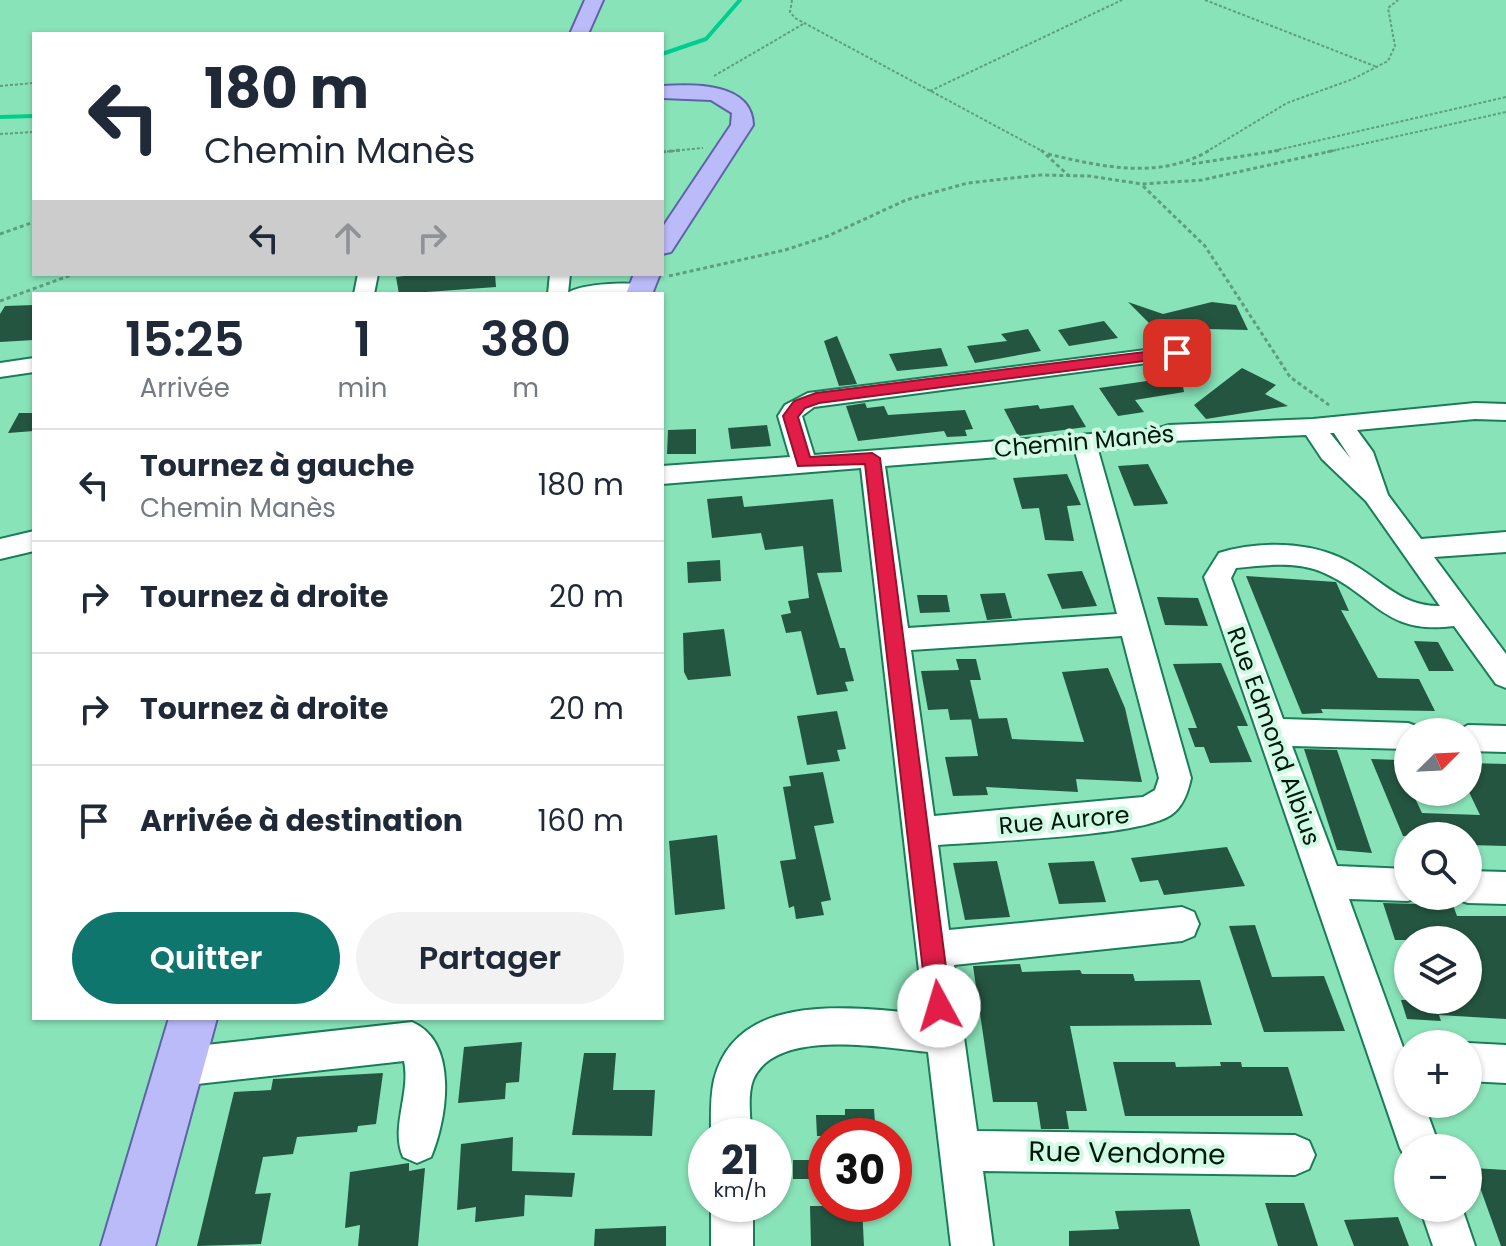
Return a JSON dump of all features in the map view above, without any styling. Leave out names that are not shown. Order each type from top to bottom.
[{"type":"main road","points":[[580,32],[594,0]]},
{"type":"main road","points":[[664,92],[689,91],[722,96],[741,108],[742,125],[664,244]]},
{"type":"main road","points":[[128,1246],[192,1020]]},
{"type":"street","points":[[591,292],[642,284]]},
{"type":"street","points":[[804,462],[790,416],[793,410],[808,400],[1177,353]]},
{"type":"street","points":[[0,370],[32,365]]},
{"type":"street","name":"Chemin Manès","points":[[664,475],[1158,437],[1205,439],[1315,431],[1343,421],[1449,426],[1506,414]]},
{"type":"street","points":[[1343,421],[1361,452],[1376,497]]},
{"type":"street","points":[[1315,431],[1376,497],[1506,676]]},
{"type":"street","name":"Rue Aurore","points":[[918,832],[1145,812],[1166,802],[1173,792],[1175,778],[1084,442]]},
{"type":"street","points":[[872,458],[942,1034],[972,1246]]},
{"type":"street","points":[[0,549],[32,541]]},
{"type":"street","points":[[1413,549],[1506,542]]},
{"type":"street","name":"Rue Edmond Albius","points":[[1394,1048],[1325,882],[1217,577],[1228,560],[1241,557],[1315,559],[1339,568],[1401,614],[1417,618],[1459,614]]},
{"type":"street","points":[[894,640],[1133,624]]},
{"type":"street","points":[[1274,732],[1394,736]]},
{"type":"street","points":[[1482,738],[1506,739]]},
{"type":"street","points":[[1325,882],[1394,884]]},
{"type":"street","points":[[1482,887],[1506,888]]},
{"type":"street","points":[[933,949],[1182,924]]},
{"type":"street","points":[[732,1118],[735,1073],[752,1049],[773,1034],[798,1027],[942,1034]]},
{"type":"street","points":[[179,1067],[412,1041],[424,1058],[425,1073],[417,1143]]},
{"type":"street","points":[[1482,1063],[1506,1064]]},
{"type":"street","name":"Rue Vendome","points":[[959,1151],[1295,1155]]},
{"type":"street","points":[[732,1222],[732,1246]]},
{"type":"street","points":[[1446,1222],[1454,1246]]},
{"type":"path","points":[[792,0],[790,12],[805,23],[1048,154],[1110,169],[1185,165],[1282,150],[1506,97]]},
{"type":"path","points":[[930,91],[1122,0]]},
{"type":"path","points":[[1205,0],[1377,67]]},
{"type":"path","points":[[1185,165],[1287,103],[1377,67],[1396,51],[1386,14],[1398,0]]},
{"type":"path","points":[[689,91],[805,23]]},
{"type":"path","points":[[0,86],[32,83]]},
{"type":"path","points":[[642,284],[785,250],[934,191],[1005,178],[1068,175],[1165,184],[1242,173],[1506,112]]},
{"type":"path","points":[[0,134],[32,132]]},
{"type":"path","points":[[664,152],[727,148]]},
{"type":"path","points":[[1048,154],[1068,175]]},
{"type":"path","points":[[1142,184],[1207,248],[1290,378],[1343,421]]},
{"type":"path","points":[[0,234],[32,223]]},
{"type":"path","points":[[0,301],[69,276]]},
{"type":"building","points":[[495,276],[496,287],[399,292],[396,277]]},
{"type":"building","points":[[1128,302],[1163,314],[1212,302],[1236,305],[1248,330],[1207,329],[1204,322],[1157,331]]},
{"type":"building","points":[[32,305],[32,340],[0,342],[0,314],[5,306]]},
{"type":"building","points":[[1104,321],[1118,338],[1069,346],[1058,330]]},
{"type":"building","points":[[1028,329],[1041,351],[975,363],[967,346],[1007,341],[1001,334]]},
{"type":"building","points":[[837,336],[857,384],[839,386],[824,341]]},
{"type":"building","points":[[941,348],[948,366],[897,371],[889,354]]},
{"type":"building","points":[[1242,368],[1276,385],[1265,394],[1288,406],[1206,419],[1194,405]]},
{"type":"building","points":[[1181,376],[1184,392],[1135,400],[1144,412],[1118,416],[1099,388]]},
{"type":"building","points":[[865,403],[867,408],[884,406],[888,415],[965,410],[973,429],[965,430],[967,436],[947,437],[944,431],[858,441],[846,406]]},
{"type":"building","points":[[1038,405],[1040,409],[1073,405],[1086,427],[1018,436],[1004,409]]},
{"type":"building","points":[[19,413],[32,413],[32,431],[8,433]]},
{"type":"building","points":[[767,425],[771,446],[731,449],[728,428]]},
{"type":"building","points":[[696,429],[696,454],[667,454],[668,430]]},
{"type":"building","points":[[1148,464],[1167,504],[1134,506],[1118,466]]},
{"type":"building","points":[[1067,474],[1081,505],[1067,506],[1074,541],[1045,540],[1039,508],[1022,509],[1013,478]]},
{"type":"building","points":[[742,496],[744,507],[833,499],[842,572],[817,573],[840,648],[845,648],[854,681],[845,682],[848,691],[817,695],[801,631],[786,633],[781,615],[791,613],[788,601],[809,598],[803,546],[765,550],[761,533],[712,538],[707,499]]},
{"type":"building","points":[[720,560],[721,581],[688,583],[687,562]]},
{"type":"building","points":[[1082,571],[1097,606],[1062,609],[1047,574]]},
{"type":"building","points":[[1246,576],[1336,582],[1349,611],[1341,610],[1378,678],[1419,679],[1435,711],[1321,709],[1323,713],[1302,714]]},
{"type":"building","points":[[1005,593],[1012,618],[987,620],[980,594]]},
{"type":"building","points":[[917,595],[947,595],[950,612],[920,613]]},
{"type":"building","points":[[1157,597],[1198,598],[1208,626],[1165,625]]},
{"type":"building","points":[[724,629],[731,676],[688,680],[684,672],[683,633]]},
{"type":"building","points":[[1414,641],[1438,642],[1454,671],[1429,671]]},
{"type":"building","points":[[956,659],[976,659],[981,680],[970,680],[979,719],[950,720],[948,709],[928,710],[921,671],[959,670]]},
{"type":"building","points":[[1221,663],[1248,726],[1237,726],[1252,762],[1210,763],[1204,747],[1195,747],[1188,728],[1197,728],[1173,664]]},
{"type":"building","points":[[1108,668],[1125,708],[1142,782],[1076,779],[1078,792],[986,787],[988,795],[953,796],[945,757],[978,756],[971,719],[1007,718],[1012,739],[1084,742],[1062,672]]},
{"type":"building","points":[[837,711],[846,749],[837,750],[840,761],[807,765],[797,716]]},
{"type":"building","points":[[1304,749],[1337,750],[1372,853],[1337,850]]},
{"type":"building","points":[[1371,759],[1394,760],[1394,806],[1419,806],[1422,813],[1480,815],[1476,806],[1482,806],[1482,763],[1506,764],[1506,846],[1482,845],[1482,822],[1397,822]]},
{"type":"building","points":[[823,772],[834,823],[814,826],[831,900],[821,902],[824,915],[796,919],[794,906],[789,908],[780,861],[796,859],[783,787],[791,786],[789,776]]},
{"type":"building","points":[[717,835],[725,909],[675,915],[669,841]]},
{"type":"building","points":[[1227,847],[1245,886],[1164,895],[1158,880],[1140,882],[1131,858]]},
{"type":"building","points":[[997,861],[1010,917],[965,920],[953,863]]},
{"type":"building","points":[[1094,861],[1106,902],[1059,904],[1048,863]]},
{"type":"building","points":[[1383,903],[1394,903],[1394,910],[1455,910],[1457,916],[1506,916],[1506,1019],[1439,1015],[1441,1021],[1407,1019],[1405,1014],[1482,1014],[1482,926],[1394,926],[1394,937]]},
{"type":"building","points":[[1255,925],[1272,977],[1324,976],[1345,1031],[1264,1032],[1229,926]]},
{"type":"building","points":[[1020,964],[1022,972],[1080,970],[1082,974],[1133,974],[1135,981],[1200,980],[1212,1025],[1070,1026],[1087,1111],[1066,1111],[1069,1129],[1041,1129],[1037,1102],[993,1102],[973,966]]},
{"type":"building","points":[[522,1042],[519,1082],[506,1083],[505,1099],[458,1103],[464,1047]]},
{"type":"building","points":[[584,1053],[616,1053],[613,1090],[655,1090],[652,1136],[572,1135]]},
{"type":"building","points":[[1113,1062],[1175,1062],[1176,1067],[1221,1066],[1220,1062],[1241,1062],[1242,1067],[1288,1067],[1303,1116],[1125,1116]]},
{"type":"building","points":[[383,1073],[376,1124],[358,1126],[357,1132],[297,1137],[293,1154],[263,1157],[255,1194],[271,1193],[261,1244],[197,1246],[234,1092],[271,1090],[273,1079]]},
{"type":"building","points":[[845,1109],[874,1109],[875,1118],[816,1118],[816,1115],[845,1115]]},
{"type":"building","points":[[513,1137],[512,1171],[575,1173],[572,1197],[525,1195],[524,1216],[475,1222],[476,1207],[457,1210],[461,1144]]},
{"type":"building","points":[[793,1160],[808,1160],[808,1179],[793,1179]]},
{"type":"building","points":[[409,1163],[409,1171],[425,1168],[418,1246],[358,1246],[360,1225],[345,1228],[350,1172]]},
{"type":"building","points":[[1482,1169],[1506,1170],[1506,1246],[1501,1246],[1482,1193]]},
{"type":"building","points":[[1265,1203],[1304,1203],[1318,1246],[1278,1246]]},
{"type":"building","points":[[1190,1209],[1200,1246],[1069,1246],[1069,1231],[1119,1229],[1115,1211]]},
{"type":"building","points":[[1394,1217],[1394,1222],[1400,1222],[1409,1246],[1354,1246],[1344,1220]]},
{"type":"building","points":[[810,1222],[863,1222],[864,1246],[811,1246]]},
{"type":"building","points":[[666,1226],[666,1246],[594,1246],[595,1229]]},
{"type":"waterway","points":[[664,53],[706,39],[740,0]]},
{"type":"waterway","points":[[0,117],[32,116]]},
{"type":"route","points":[[939,1006],[872,458],[804,462],[790,416],[800,404],[816,398],[1177,353]]}]
